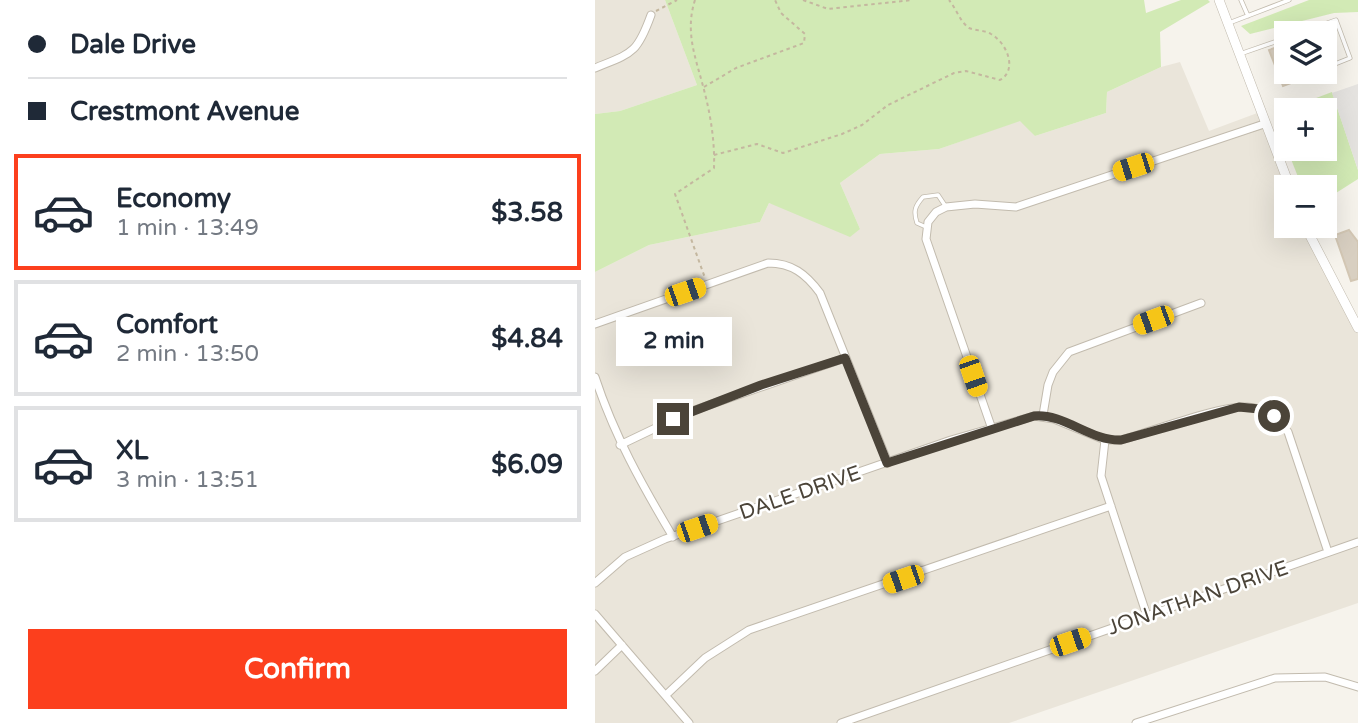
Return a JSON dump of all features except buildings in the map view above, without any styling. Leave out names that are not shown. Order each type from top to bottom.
[{"type":"street","points":[[1223,1],[1238,55],[1285,175]]},
{"type":"street","points":[[595,68],[632,51],[642,41],[650,15]]},
{"type":"street","points":[[992,429],[928,245],[926,227],[936,212],[946,207],[975,204],[1016,207],[1264,124]]},
{"type":"street","points":[[1311,238],[1358,328]]},
{"type":"street","points":[[595,324],[768,263],[783,263],[793,267],[820,293],[887,463]]},
{"type":"street","points":[[1201,303],[1069,352],[1053,372],[1043,415],[1105,440],[1121,440],[1234,408],[1249,407],[1264,411],[1278,419],[1288,432],[1328,552]]},
{"type":"street","points":[[620,445],[689,412],[845,358]]},
{"type":"street","points":[[595,377],[620,445],[673,537]]},
{"type":"street","name":"DALE DRIVE","points":[[595,583],[625,557],[673,537],[887,463],[1043,415]]},
{"type":"street","points":[[1105,440],[1100,471],[1147,616]]},
{"type":"street","points":[[666,695],[705,658],[749,631],[1111,506]]},
{"type":"street","name":"JONATHAN DRIVE","points":[[841,723],[1358,542]]},
{"type":"street","points":[[595,614],[689,723]]},
{"type":"street","points":[[595,671],[622,645]]},
{"type":"street","points":[[1136,723],[1275,678],[1325,677],[1358,687]]},
{"type":"lane","points":[[1241,0],[1248,16]]},
{"type":"lane","points":[[1227,23],[1289,0]]},
{"type":"lane","points":[[1337,23],[1350,58],[1337,63]]},
{"type":"lane","points":[[1238,55],[1274,42]]},
{"type":"lane","points":[[926,227],[917,223],[914,215],[916,206],[923,197],[938,195],[946,207]]},
{"type":"path","points":[[650,15],[677,0]]},
{"type":"path","points":[[695,0],[689,24],[690,39],[703,87],[714,168],[675,194],[707,285]]},
{"type":"path","points":[[703,87],[736,68],[804,43],[806,34],[781,13],[775,0]]},
{"type":"path","points":[[803,0],[828,9],[912,0]]},
{"type":"path","points":[[714,155],[757,144],[783,153],[842,134],[862,125],[888,105],[954,73],[966,71],[1000,80],[1005,77],[1010,63],[1001,43],[993,34],[969,27],[949,0]]},
{"type":"shaded area","points":[[595,0],[665,0],[697,85],[620,111],[595,114]]},
{"type":"shaded area","points":[[1180,62],[1209,131],[1260,112],[1274,152],[1274,161],[1277,161],[1282,175],[1274,175],[1274,238],[1311,238],[1358,328],[1358,603],[1009,723],[595,723],[595,272],[649,245],[760,222],[769,203],[860,229],[840,183],[880,154],[939,149],[1021,120],[1035,136],[1106,113],[1107,92],[1161,67]]},
{"type":"shaded area","points":[[1358,84],[1358,170],[1337,108],[1337,98],[1334,98],[1332,93]]},
{"type":"green space","points":[[665,0],[1144,0],[1146,13],[1181,0],[1210,2],[1160,32],[1161,67],[1107,92],[1106,113],[1035,136],[1020,121],[939,149],[880,154],[840,183],[860,229],[850,237],[769,203],[760,222],[649,245],[595,272],[595,114],[620,111],[697,85]]},
{"type":"green space","points":[[1309,0],[1358,0],[1358,12],[1334,13],[1302,21],[1274,21],[1274,28],[1250,34],[1241,26]]},
{"type":"green space","points":[[1332,92],[1334,98],[1316,98]]},
{"type":"green space","points":[[1337,107],[1358,170],[1358,179],[1337,192],[1337,175],[1297,175],[1292,161],[1337,161]]},
{"type":"route","points":[[673,419],[761,385],[845,358],[887,463],[951,440],[1034,416],[1043,415],[1105,440],[1121,440],[1239,407],[1259,409],[1274,416]]}]
